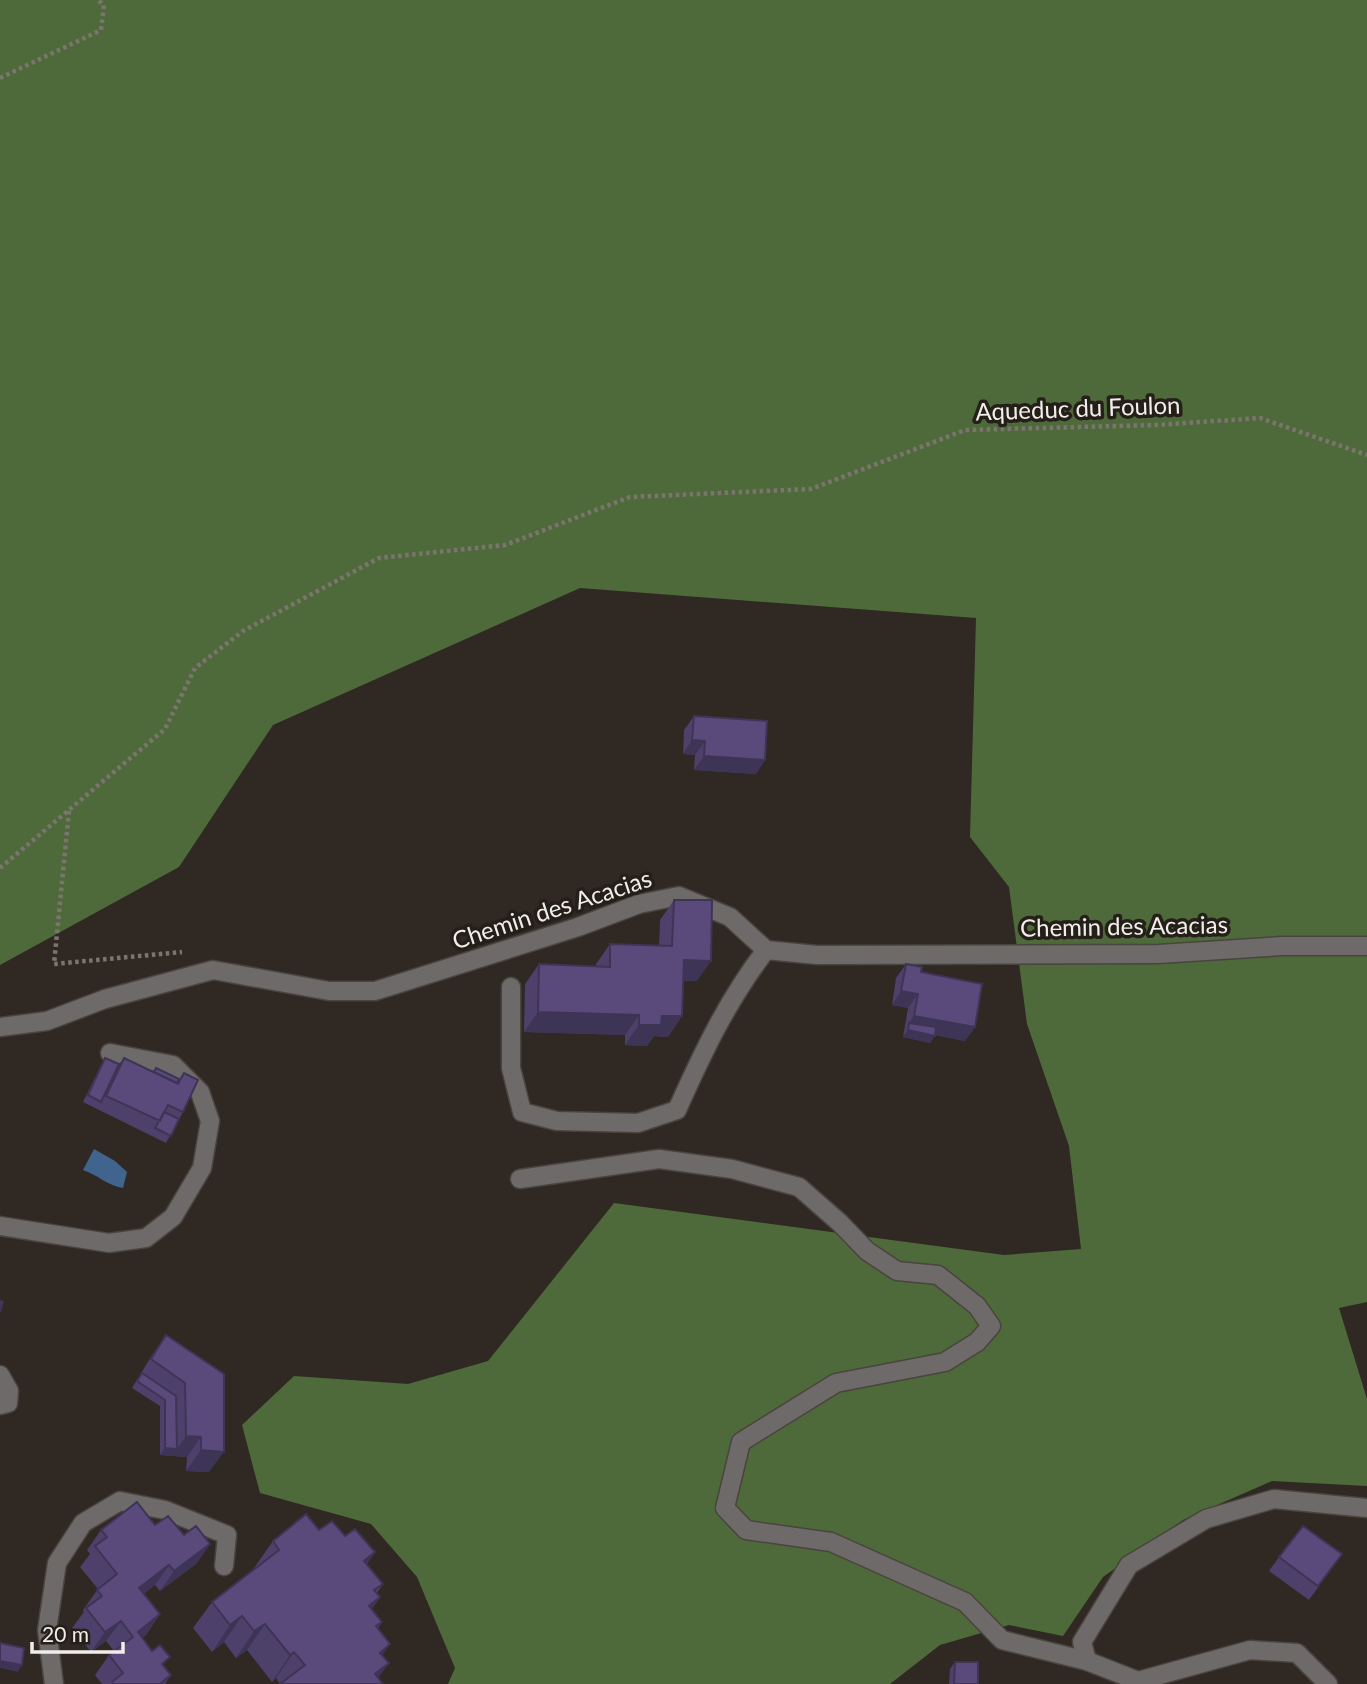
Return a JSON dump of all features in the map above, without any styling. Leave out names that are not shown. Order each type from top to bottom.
[{"type":"street","name":"Chemin des Acacias","points":[[0,1027],[47,1021],[105,999],[213,970],[329,991],[375,992],[578,927],[639,904],[679,896],[730,917],[766,950],[817,955],[1159,954],[1282,946],[1367,946]]},
{"type":"street","points":[[511,987],[512,1068],[522,1112],[557,1121],[638,1123],[677,1110],[710,1037],[742,981],[766,950]]},
{"type":"street","points":[[0,1226],[109,1243],[146,1238],[173,1217],[202,1168],[210,1121],[200,1092],[173,1065],[110,1053]]},
{"type":"street","points":[[520,1178],[659,1159],[732,1169],[799,1187],[867,1251],[897,1271],[938,1275],[977,1306],[991,1326],[977,1342],[945,1363],[836,1383],[741,1442],[725,1508],[746,1530],[831,1542],[965,1602],[1002,1640],[1087,1661],[1138,1681],[1250,1650],[1297,1653],[1328,1684]]},
{"type":"street","points":[[0,1376],[9,1391],[8,1403],[0,1405]]},
{"type":"street","points":[[1087,1661],[1082,1642],[1129,1565],[1206,1519],[1274,1499],[1367,1508]]},
{"type":"street","points":[[54,1684],[47,1630],[57,1563],[83,1522],[120,1501],[165,1510],[227,1535],[224,1566]]},
{"type":"path","points":[[0,78],[101,30],[104,5],[98,0]]},
{"type":"path","name":"Aqueduc du Foulon","points":[[0,868],[165,729],[194,668],[243,631],[379,558],[505,545],[630,498],[810,489],[965,430],[1156,425],[1260,418],[1367,455]]},
{"type":"path","points":[[69,811],[54,964],[181,951],[213,970]]},
{"type":"green space","points":[[0,0],[1367,0],[1367,1302],[1339,1308],[1367,1399],[1367,1486],[1272,1481],[1183,1520],[1103,1577],[1063,1636],[1009,1625],[940,1645],[890,1684],[448,1684],[455,1668],[417,1577],[371,1524],[260,1493],[242,1425],[294,1376],[408,1384],[488,1361],[614,1203],[1004,1255],[1081,1249],[1069,1146],[1027,1024],[1009,887],[970,837],[976,618],[580,588],[273,725],[179,867],[0,965]]},
{"type":"water","points":[[94,1149],[115,1161],[127,1172],[123,1188],[83,1170]]},
{"type":"building","points":[[694,716],[767,721],[765,760],[704,756],[705,741],[692,740]]},
{"type":"building","points":[[674,900],[712,900],[711,961],[684,960],[682,1016],[662,1016],[661,1025],[639,1025],[639,1015],[538,1012],[539,964],[610,967],[610,944],[672,946]]},
{"type":"building","points":[[906,964],[922,967],[921,972],[982,984],[975,1027],[914,1016],[918,994],[901,991]]},
{"type":"building","points":[[909,1023],[936,1027],[935,1036],[908,1030]]},
{"type":"building","points":[[105,1058],[119,1064],[101,1102],[88,1095]]},
{"type":"building","points":[[124,1058],[178,1084],[184,1073],[198,1080],[183,1112],[168,1105],[160,1121],[106,1096]]},
{"type":"building","points":[[156,1068],[179,1079],[177,1083],[154,1072]]},
{"type":"building","points":[[164,1112],[179,1119],[171,1136],[155,1128]]},
{"type":"building","points":[[166,1335],[224,1374],[224,1452],[201,1450],[201,1437],[186,1436],[185,1383],[151,1359]]},
{"type":"building","points":[[142,1373],[176,1396],[177,1449],[165,1448],[165,1400],[137,1381]]},
{"type":"building","points":[[137,1502],[155,1525],[168,1516],[184,1535],[196,1526],[210,1544],[174,1571],[169,1565],[139,1588],[160,1614],[138,1632],[152,1651],[160,1645],[170,1657],[162,1664],[171,1675],[161,1683],[163,1684],[113,1684],[123,1673],[109,1655],[133,1637],[121,1621],[105,1632],[86,1608],[102,1596],[97,1590],[117,1574],[95,1546],[107,1537],[101,1530]]},
{"type":"building","points":[[306,1514],[319,1530],[332,1521],[345,1536],[355,1529],[375,1552],[364,1561],[383,1584],[374,1590],[380,1597],[369,1606],[382,1622],[376,1626],[390,1644],[380,1653],[389,1663],[375,1674],[383,1684],[280,1684],[305,1665],[294,1652],[290,1655],[265,1624],[254,1631],[242,1616],[230,1625],[212,1602],[279,1550],[273,1541]]},
{"type":"building","points":[[1303,1526],[1342,1554],[1318,1586],[1279,1557]]},
{"type":"building","points":[[0,1643],[24,1648],[22,1665],[0,1661]]},
{"type":"building","points":[[955,1662],[978,1662],[978,1684],[954,1684]]}]
